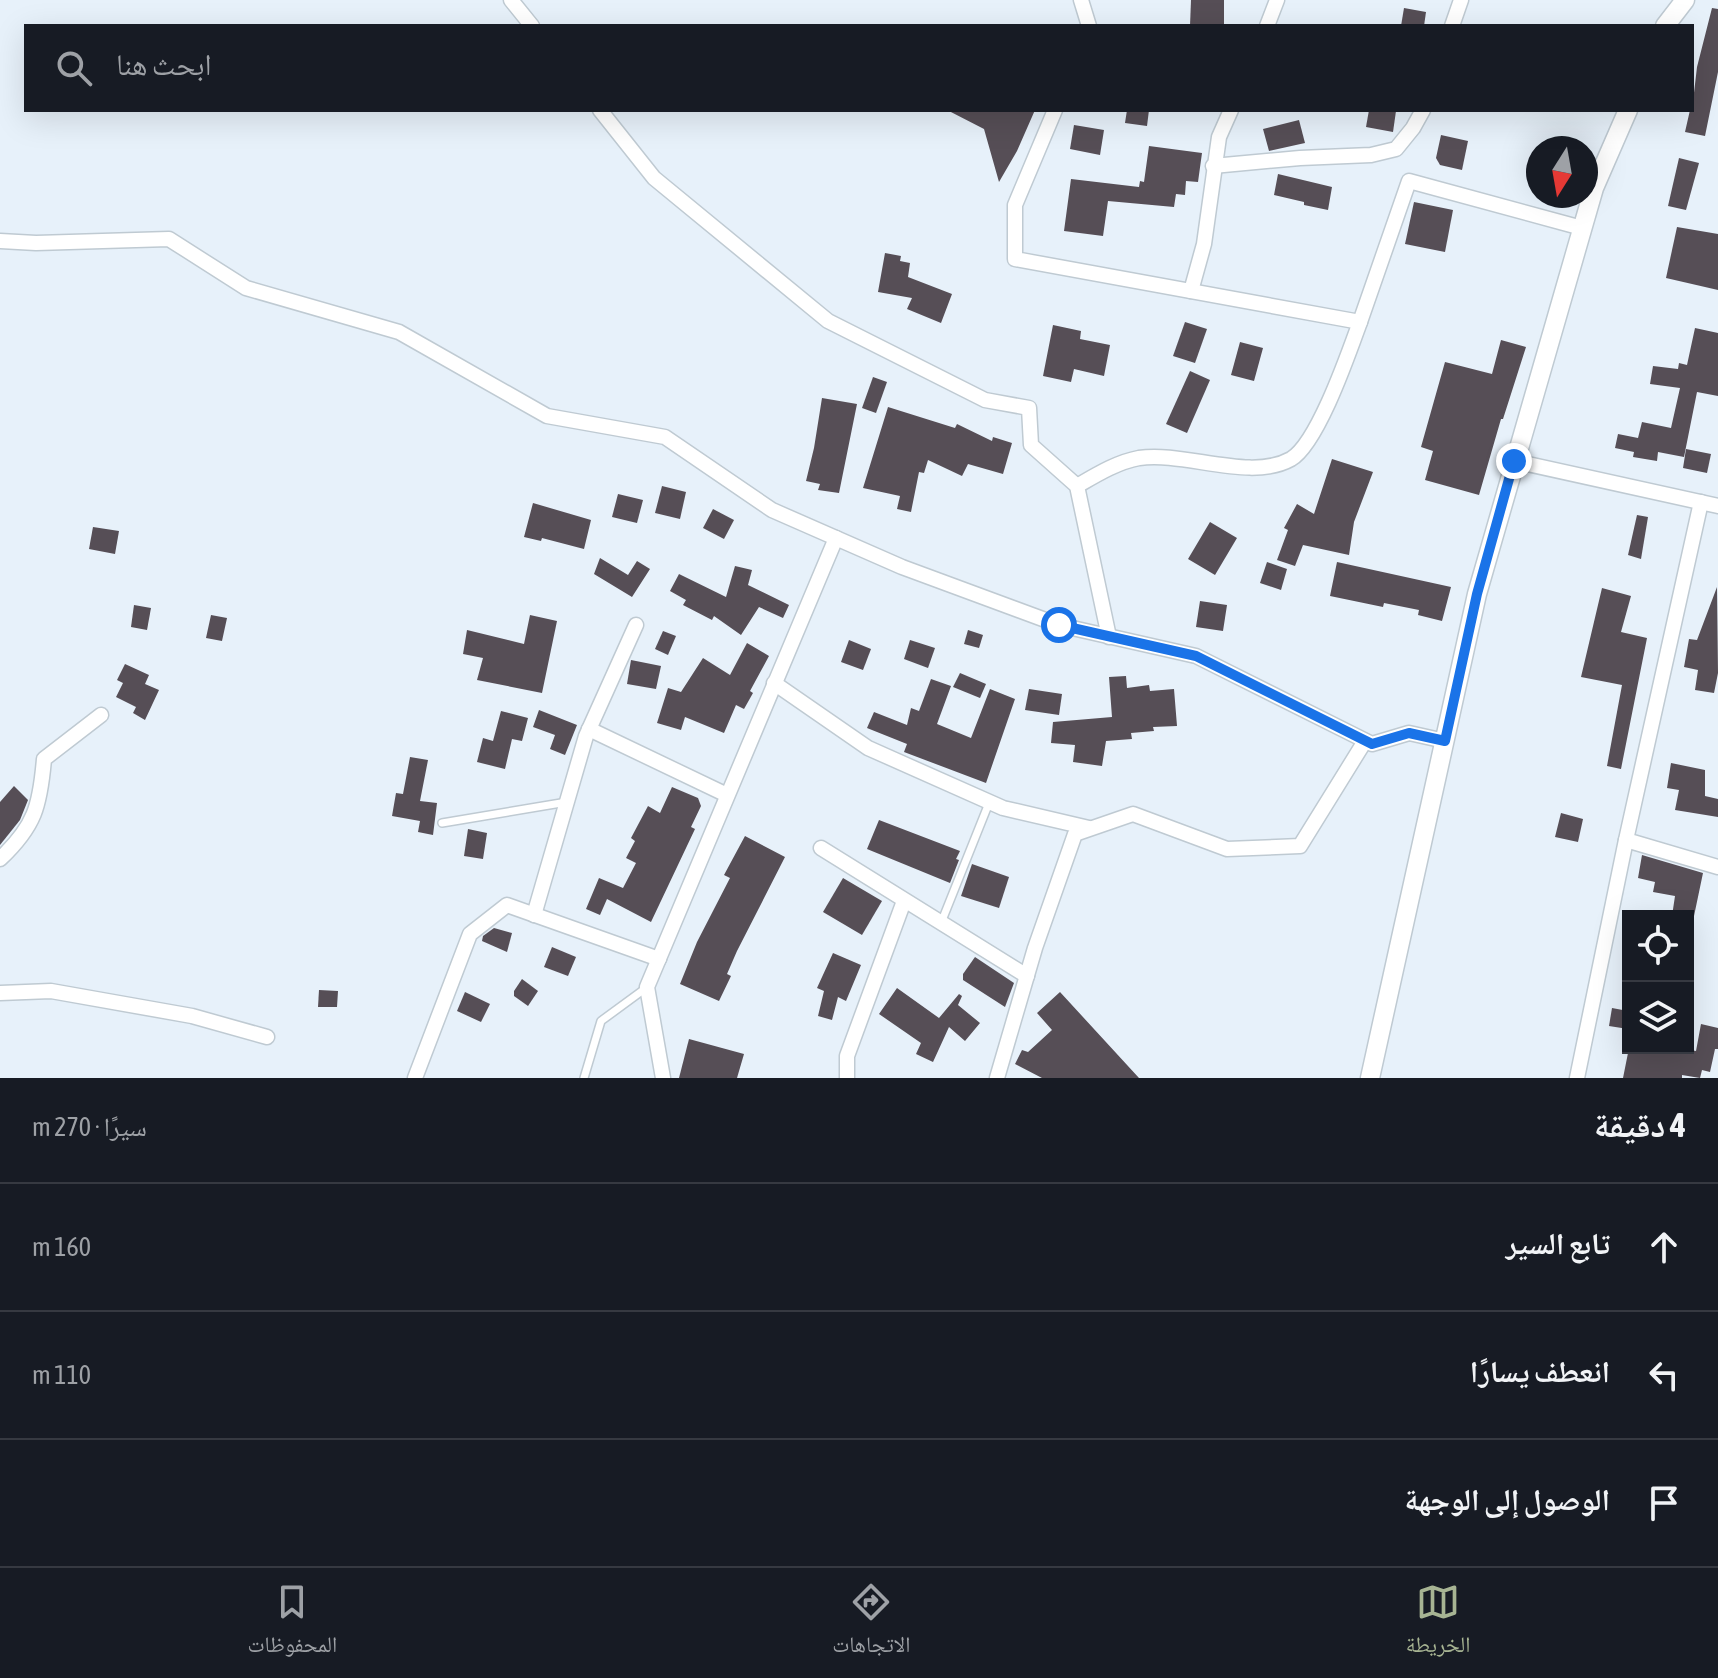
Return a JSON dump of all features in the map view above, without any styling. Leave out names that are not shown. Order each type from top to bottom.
[{"type":"street","points":[[511,0],[530,24]]},
{"type":"street","points":[[1081,0],[1088,24]]},
{"type":"street","points":[[1268,24],[1277,0]]},
{"type":"street","points":[[1453,24],[1461,0]]},
{"type":"street","points":[[1667,24],[1685,0]]},
{"type":"street","points":[[602,112],[654,178],[828,321],[985,400],[1029,408],[1031,445],[1077,486],[1109,637]]},
{"type":"street","points":[[1054,112],[1015,205],[1015,259],[1360,322]]},
{"type":"street","points":[[1191,291],[1204,244],[1219,137],[1230,112]]},
{"type":"street","points":[[1213,166],[1371,155],[1396,149],[1422,112]]},
{"type":"street","points":[[1370,1078],[1477,594],[1594,188],[1627,112]]},
{"type":"street","points":[[1077,486],[1112,467],[1137,459],[1158,457],[1268,467],[1293,458],[1309,439],[1341,376],[1409,181],[1582,228]]},
{"type":"street","points":[[0,241],[36,243],[169,239],[246,288],[399,332],[547,416],[665,437],[772,510],[902,567],[1059,625],[1196,656],[1372,744],[1409,733],[1445,741]]},
{"type":"street","points":[[1514,461],[1718,506]]},
{"type":"street","points":[[1577,1078],[1701,502]]},
{"type":"street","points":[[663,1078],[647,987],[836,538]]},
{"type":"street","points":[[534,915],[589,729],[636,625]]},
{"type":"street","points":[[774,683],[868,748],[1003,808],[1090,829]]},
{"type":"street","points":[[0,859],[18,843],[40,803],[44,759],[101,715]]},
{"type":"street","points":[[589,729],[727,795]]},
{"type":"street","points":[[997,1078],[1027,976],[1075,834],[1133,814],[1227,849],[1300,846],[1365,741]]},
{"type":"street","points":[[1626,840],[1718,867]]},
{"type":"street","points":[[821,848],[1027,976]]},
{"type":"street","points":[[847,1078],[847,1056],[904,901]]},
{"type":"street","points":[[415,1078],[470,934],[507,905],[659,959]]},
{"type":"street","points":[[0,993],[51,991],[192,1016],[267,1037]]},
{"type":"lane","points":[[442,823],[567,802]]},
{"type":"lane","points":[[941,923],[989,802]]},
{"type":"lane","points":[[584,1078],[601,1021],[647,987]]},
{"type":"building","points":[[1191,0],[1224,0],[1224,24],[1190,24]]},
{"type":"building","points":[[1404,8],[1426,12],[1424,24],[1401,24]]},
{"type":"building","points":[[1712,8],[1718,9],[1718,72],[1705,136],[1685,132],[1690,112],[1694,112],[1697,67]]},
{"type":"building","points":[[951,112],[1034,112],[999,182],[984,129]]},
{"type":"building","points":[[1127,112],[1149,112],[1147,126],[1125,123]]},
{"type":"building","points":[[1369,112],[1396,112],[1393,132],[1366,127]]},
{"type":"building","points":[[1299,120],[1305,143],[1269,151],[1263,129]]},
{"type":"building","points":[[1074,125],[1104,130],[1100,155],[1070,149]]},
{"type":"building","points":[[1441,135],[1468,141],[1462,170],[1440,165],[1436,158]]},
{"type":"building","points":[[1149,146],[1202,153],[1198,182],[1186,181],[1185,195],[1176,194],[1174,207],[1108,201],[1103,236],[1064,231],[1071,179],[1139,187],[1140,181],[1144,182]]},
{"type":"building","points":[[1679,158],[1699,163],[1686,210],[1668,206]]},
{"type":"building","points":[[1278,174],[1332,187],[1328,210],[1274,195]]},
{"type":"building","points":[[1414,202],[1453,210],[1445,252],[1405,244]]},
{"type":"building","points":[[1677,227],[1718,234],[1718,290],[1666,278]]},
{"type":"building","points":[[885,253],[901,256],[900,261],[910,263],[908,277],[952,294],[941,323],[907,309],[912,298],[878,292]]},
{"type":"building","points":[[1185,322],[1207,329],[1195,363],[1173,356]]},
{"type":"building","points":[[1053,325],[1081,331],[1080,339],[1110,345],[1104,376],[1074,369],[1071,382],[1043,376]]},
{"type":"building","points":[[1695,328],[1718,333],[1718,396],[1697,392],[1684,457],[1658,452],[1657,461],[1633,457],[1634,452],[1615,448],[1618,434],[1638,438],[1642,422],[1671,428],[1680,388],[1650,384],[1653,366],[1678,369],[1679,363],[1687,365]]},
{"type":"building","points":[[1501,340],[1526,347],[1479,495],[1425,480],[1433,451],[1421,447],[1445,362],[1492,374]]},
{"type":"building","points":[[1240,342],[1263,348],[1254,381],[1231,375]]},
{"type":"building","points":[[1190,371],[1210,380],[1187,433],[1166,424]]},
{"type":"building","points":[[873,377],[887,382],[876,413],[862,408]]},
{"type":"building","points":[[822,398],[857,404],[839,493],[818,490],[820,484],[806,481]]},
{"type":"building","points":[[888,407],[955,428],[957,424],[992,441],[993,437],[1012,443],[1003,474],[968,464],[962,476],[928,460],[924,473],[919,472],[911,512],[897,509],[900,496],[863,488]]},
{"type":"building","points":[[1686,449],[1711,454],[1707,473],[1683,468]]},
{"type":"building","points":[[1332,459],[1373,472],[1354,522],[1349,555],[1303,545],[1295,566],[1277,560],[1288,530],[1284,528],[1297,504],[1314,514]]},
{"type":"building","points":[[662,486],[686,492],[680,519],[655,513]]},
{"type":"building","points":[[618,494],[643,500],[637,523],[612,517]]},
{"type":"building","points":[[533,503],[591,520],[584,549],[542,538],[541,541],[524,537]]},
{"type":"building","points":[[713,509],[734,520],[724,539],[703,528]]},
{"type":"building","points":[[1637,515],[1648,517],[1641,559],[1628,555]]},
{"type":"building","points":[[1210,522],[1237,538],[1215,575],[1188,559]]},
{"type":"building","points":[[93,527],[119,531],[115,554],[89,549]]},
{"type":"building","points":[[600,558],[628,575],[637,561],[650,569],[632,597],[594,574]]},
{"type":"building","points":[[1267,562],[1287,569],[1281,590],[1260,583]]},
{"type":"building","points":[[1337,562],[1451,587],[1442,621],[1418,615],[1419,610],[1384,603],[1383,607],[1330,596]]},
{"type":"building","points":[[735,566],[752,570],[748,585],[789,605],[783,618],[759,607],[741,635],[714,616],[712,620],[683,605],[686,600],[670,591],[679,574],[726,597]]},
{"type":"building","points":[[1717,587],[1718,673],[1714,693],[1695,690],[1698,670],[1684,667],[1689,639],[1697,640]]},
{"type":"building","points":[[1602,588],[1631,596],[1621,632],[1647,638],[1621,769],[1607,766],[1622,685],[1581,677]]},
{"type":"building","points":[[1200,601],[1227,605],[1223,631],[1196,627]]},
{"type":"building","points":[[134,605],[151,608],[147,630],[131,627]]},
{"type":"building","points":[[211,615],[227,618],[222,641],[206,638]]},
{"type":"building","points":[[530,615],[557,621],[542,693],[477,680],[483,658],[463,654],[467,630],[524,644]]},
{"type":"building","points":[[968,630],[983,635],[979,648],[964,644]]},
{"type":"building","points":[[663,631],[676,636],[668,655],[655,649]]},
{"type":"building","points":[[849,640],[871,649],[863,670],[841,662]]},
{"type":"building","points":[[910,640],[935,648],[928,668],[904,659]]},
{"type":"building","points":[[747,643],[769,656],[744,709],[736,705],[724,733],[685,717],[681,730],[657,723],[668,688],[681,692],[703,658],[730,675]]},
{"type":"building","points":[[631,660],[661,666],[656,689],[627,684]]},
{"type":"building","points":[[125,664],[149,675],[145,684],[159,690],[145,720],[133,713],[136,707],[116,697],[123,683],[117,680]]},
{"type":"building","points":[[960,673],[986,684],[980,698],[953,687]]},
{"type":"building","points":[[1126,676],[1127,688],[1149,685],[1150,691],[1174,689],[1177,726],[1153,727],[1154,731],[1131,733],[1132,739],[1106,741],[1102,766],[1073,762],[1075,745],[1051,743],[1053,722],[1112,717],[1109,677]]},
{"type":"building","points":[[931,679],[951,686],[937,724],[971,738],[990,689],[1015,699],[986,783],[904,752],[907,744],[867,728],[874,712],[907,725],[911,708],[919,711]]},
{"type":"building","points":[[1029,689],[1062,694],[1059,715],[1025,710]]},
{"type":"building","points":[[539,710],[577,725],[565,755],[550,749],[555,735],[533,727]]},
{"type":"building","points":[[501,711],[528,718],[522,741],[512,739],[505,769],[477,762],[483,738],[493,741]]},
{"type":"building","points":[[410,757],[428,760],[420,801],[437,803],[433,835],[418,832],[420,821],[392,816],[396,793],[403,794]]},
{"type":"building","points":[[1671,763],[1705,770],[1705,796],[1718,799],[1718,817],[1675,810],[1679,790],[1667,788]]},
{"type":"building","points":[[14,786],[28,800],[20,820],[0,845],[0,802]]},
{"type":"building","points":[[672,787],[698,798],[701,806],[691,827],[695,829],[651,922],[607,899],[600,915],[586,909],[599,878],[623,888],[636,863],[626,858],[635,841],[631,838],[648,806],[660,813]]},
{"type":"building","points":[[1561,813],[1583,819],[1578,842],[1555,837]]},
{"type":"building","points":[[879,820],[960,851],[950,883],[867,849]]},
{"type":"building","points":[[468,829],[487,833],[483,859],[464,856]]},
{"type":"building","points":[[745,836],[785,857],[737,951],[727,974],[731,976],[719,1001],[680,984],[697,942],[730,878],[724,875]]},
{"type":"building","points":[[1642,855],[1703,873],[1694,916],[1694,910],[1673,910],[1675,896],[1653,892],[1655,882],[1638,878]]},
{"type":"building","points":[[972,864],[1009,877],[999,908],[961,896]]},
{"type":"building","points":[[843,878],[882,901],[862,935],[823,912]]},
{"type":"building","points":[[494,928],[512,933],[507,952],[482,941],[483,936]]},
{"type":"building","points":[[552,947],[576,957],[568,976],[544,967]]},
{"type":"building","points":[[833,953],[861,965],[846,1001],[838,997],[832,1020],[818,1016],[824,991],[817,988]]},
{"type":"building","points":[[975,957],[1014,983],[1005,1007],[963,980],[963,974]]},
{"type":"building","points":[[522,979],[538,991],[528,1006],[514,996]]},
{"type":"building","points":[[897,988],[939,1018],[959,994],[962,996],[958,1005],[980,1023],[965,1041],[949,1027],[933,1062],[916,1054],[921,1043],[879,1014]]},
{"type":"building","points":[[319,990],[338,991],[337,1007],[318,1007]]},
{"type":"building","points":[[465,992],[490,1004],[481,1022],[457,1011]]},
{"type":"building","points":[[1060,992],[1139,1078],[1042,1078],[1015,1064],[1022,1050],[1028,1052],[1052,1030],[1037,1013]]},
{"type":"building","points":[[1612,1008],[1622,1010],[1622,1028],[1609,1026]]},
{"type":"building","points":[[1701,1024],[1718,1028],[1718,1049],[1715,1049],[1710,1072],[1702,1070],[1700,1078],[1682,1075],[1682,1078],[1623,1078],[1628,1054],[1694,1054]]},
{"type":"building","points":[[689,1039],[744,1054],[737,1078],[679,1078]]},
{"type":"route","points":[[1059,625],[1196,656],[1372,744],[1409,733],[1445,741],[1477,594],[1514,461]]}]
